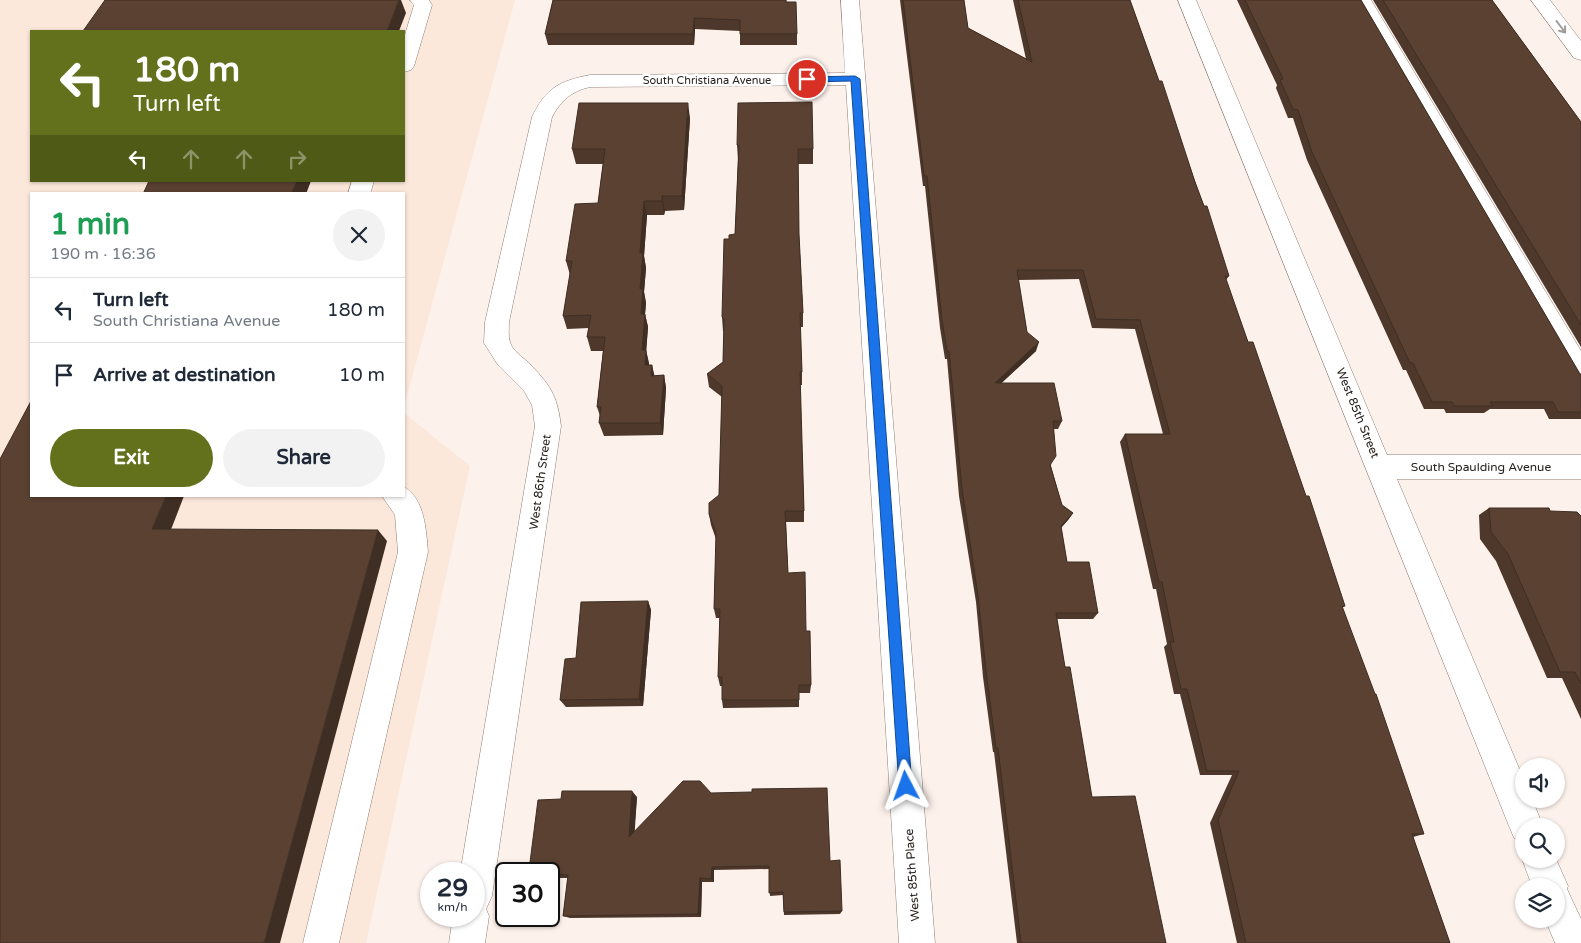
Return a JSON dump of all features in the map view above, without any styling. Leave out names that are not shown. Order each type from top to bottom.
[{"type":"street","points":[[405,63],[422,13],[423,5],[420,0]]},
{"type":"street","name":"West 85th Place","points":[[850,0],[917,943]]},
{"type":"street","name":"West 85th Street","points":[[1187,0],[1523,818]]},
{"type":"street","points":[[1362,0],[1581,373]]},
{"type":"street","points":[[1540,0],[1581,54]]},
{"type":"street","name":"South Christiana Avenue","points":[[560,91],[572,85],[590,81],[855,79]]},
{"type":"street","name":"West 86th Street","points":[[479,862],[548,426],[544,403],[541,397],[533,384],[507,358],[497,343],[497,322],[542,117],[547,104],[560,91]]},
{"type":"street","name":"South Spaulding Avenue","points":[[1380,467],[1581,467]]},
{"type":"street","points":[[322,943],[414,552],[412,520],[402,501],[397,497]]},
{"type":"street","points":[[1565,924],[1573,943]]},
{"type":"street","points":[[467,943],[469,927]]},
{"type":"shaded area","points":[[0,0],[515,0],[405,403],[405,192],[30,192],[30,497],[405,497],[405,414],[470,466],[366,943],[0,943]]},
{"type":"building","points":[[105,0],[399,0],[387,30],[84,30]]},
{"type":"building","points":[[553,0],[786,0],[786,2],[796,2],[797,34],[740,34],[740,20],[694,18],[693,34],[545,34]]},
{"type":"building","points":[[903,0],[964,0],[968,28],[1032,62],[1018,0],[1130,0],[1159,81],[1162,81],[1195,182],[1204,206],[1207,206],[1229,276],[1225,276],[1248,342],[1253,342],[1306,496],[1309,496],[1345,606],[1342,606],[1376,694],[1424,834],[1412,834],[1450,943],[1246,943],[1218,820],[1239,771],[1207,771],[1187,689],[1181,689],[1170,642],[1174,642],[1162,582],[1159,582],[1125,434],[1170,434],[1140,320],[1096,319],[1083,270],[1017,270],[1027,332],[1039,342],[995,383],[1054,383],[1062,421],[1053,421],[1056,456],[1050,465],[1062,505],[1073,513],[1061,526],[1067,562],[1089,562],[1098,613],[1056,613],[1065,667],[1070,667],[1092,797],[1135,796],[1166,943],[1021,943],[998,748],[996,748],[978,596],[962,489],[949,351],[947,351],[942,320],[927,176],[924,176]]},
{"type":"building","points":[[1245,0],[1361,0],[1581,374],[1581,412],[1558,412],[1553,402],[1490,402],[1493,406],[1454,406],[1452,402],[1432,402],[1396,333],[1312,152],[1298,110],[1293,109],[1280,80],[1283,79]]},
{"type":"building","points":[[1383,0],[1492,0],[1581,122],[1581,325]]},
{"type":"building","points":[[812,102],[813,149],[798,149],[799,234],[803,313],[800,313],[802,372],[800,372],[804,511],[785,511],[788,573],[805,572],[806,631],[810,631],[811,685],[799,685],[799,700],[722,700],[722,677],[718,677],[720,609],[714,609],[716,533],[709,514],[709,503],[719,495],[722,386],[707,374],[723,362],[724,239],[729,239],[729,235],[735,234],[739,145],[737,145],[738,103]]},
{"type":"building","points":[[579,103],[688,103],[682,196],[662,196],[662,201],[644,201],[640,253],[643,253],[640,289],[643,289],[641,314],[645,314],[642,350],[646,350],[645,365],[652,365],[651,376],[664,375],[660,423],[599,423],[601,407],[597,407],[605,337],[587,337],[591,315],[563,316],[572,261],[566,261],[575,204],[598,203],[605,149],[572,149]]},
{"type":"building","points":[[149,182],[297,182],[292,192],[144,192]]},
{"type":"building","points":[[30,403],[30,497],[166,497],[152,529],[378,530],[264,943],[0,943],[0,459]]},
{"type":"building","points":[[1489,508],[1549,508],[1550,511],[1577,512],[1581,516],[1581,684],[1575,672],[1560,672],[1508,554],[1491,532]]},
{"type":"building","points":[[648,601],[639,699],[560,700],[565,659],[576,658],[581,602]]},
{"type":"building","points":[[683,781],[700,781],[711,793],[752,792],[752,789],[827,788],[830,861],[840,860],[842,911],[784,912],[783,892],[769,893],[769,866],[712,867],[711,879],[700,878],[698,914],[563,916],[568,875],[560,874],[560,862],[530,862],[538,800],[561,799],[562,791],[632,791],[629,837]]},
{"type":"route","points":[[807,79],[855,79],[906,786]]}]
